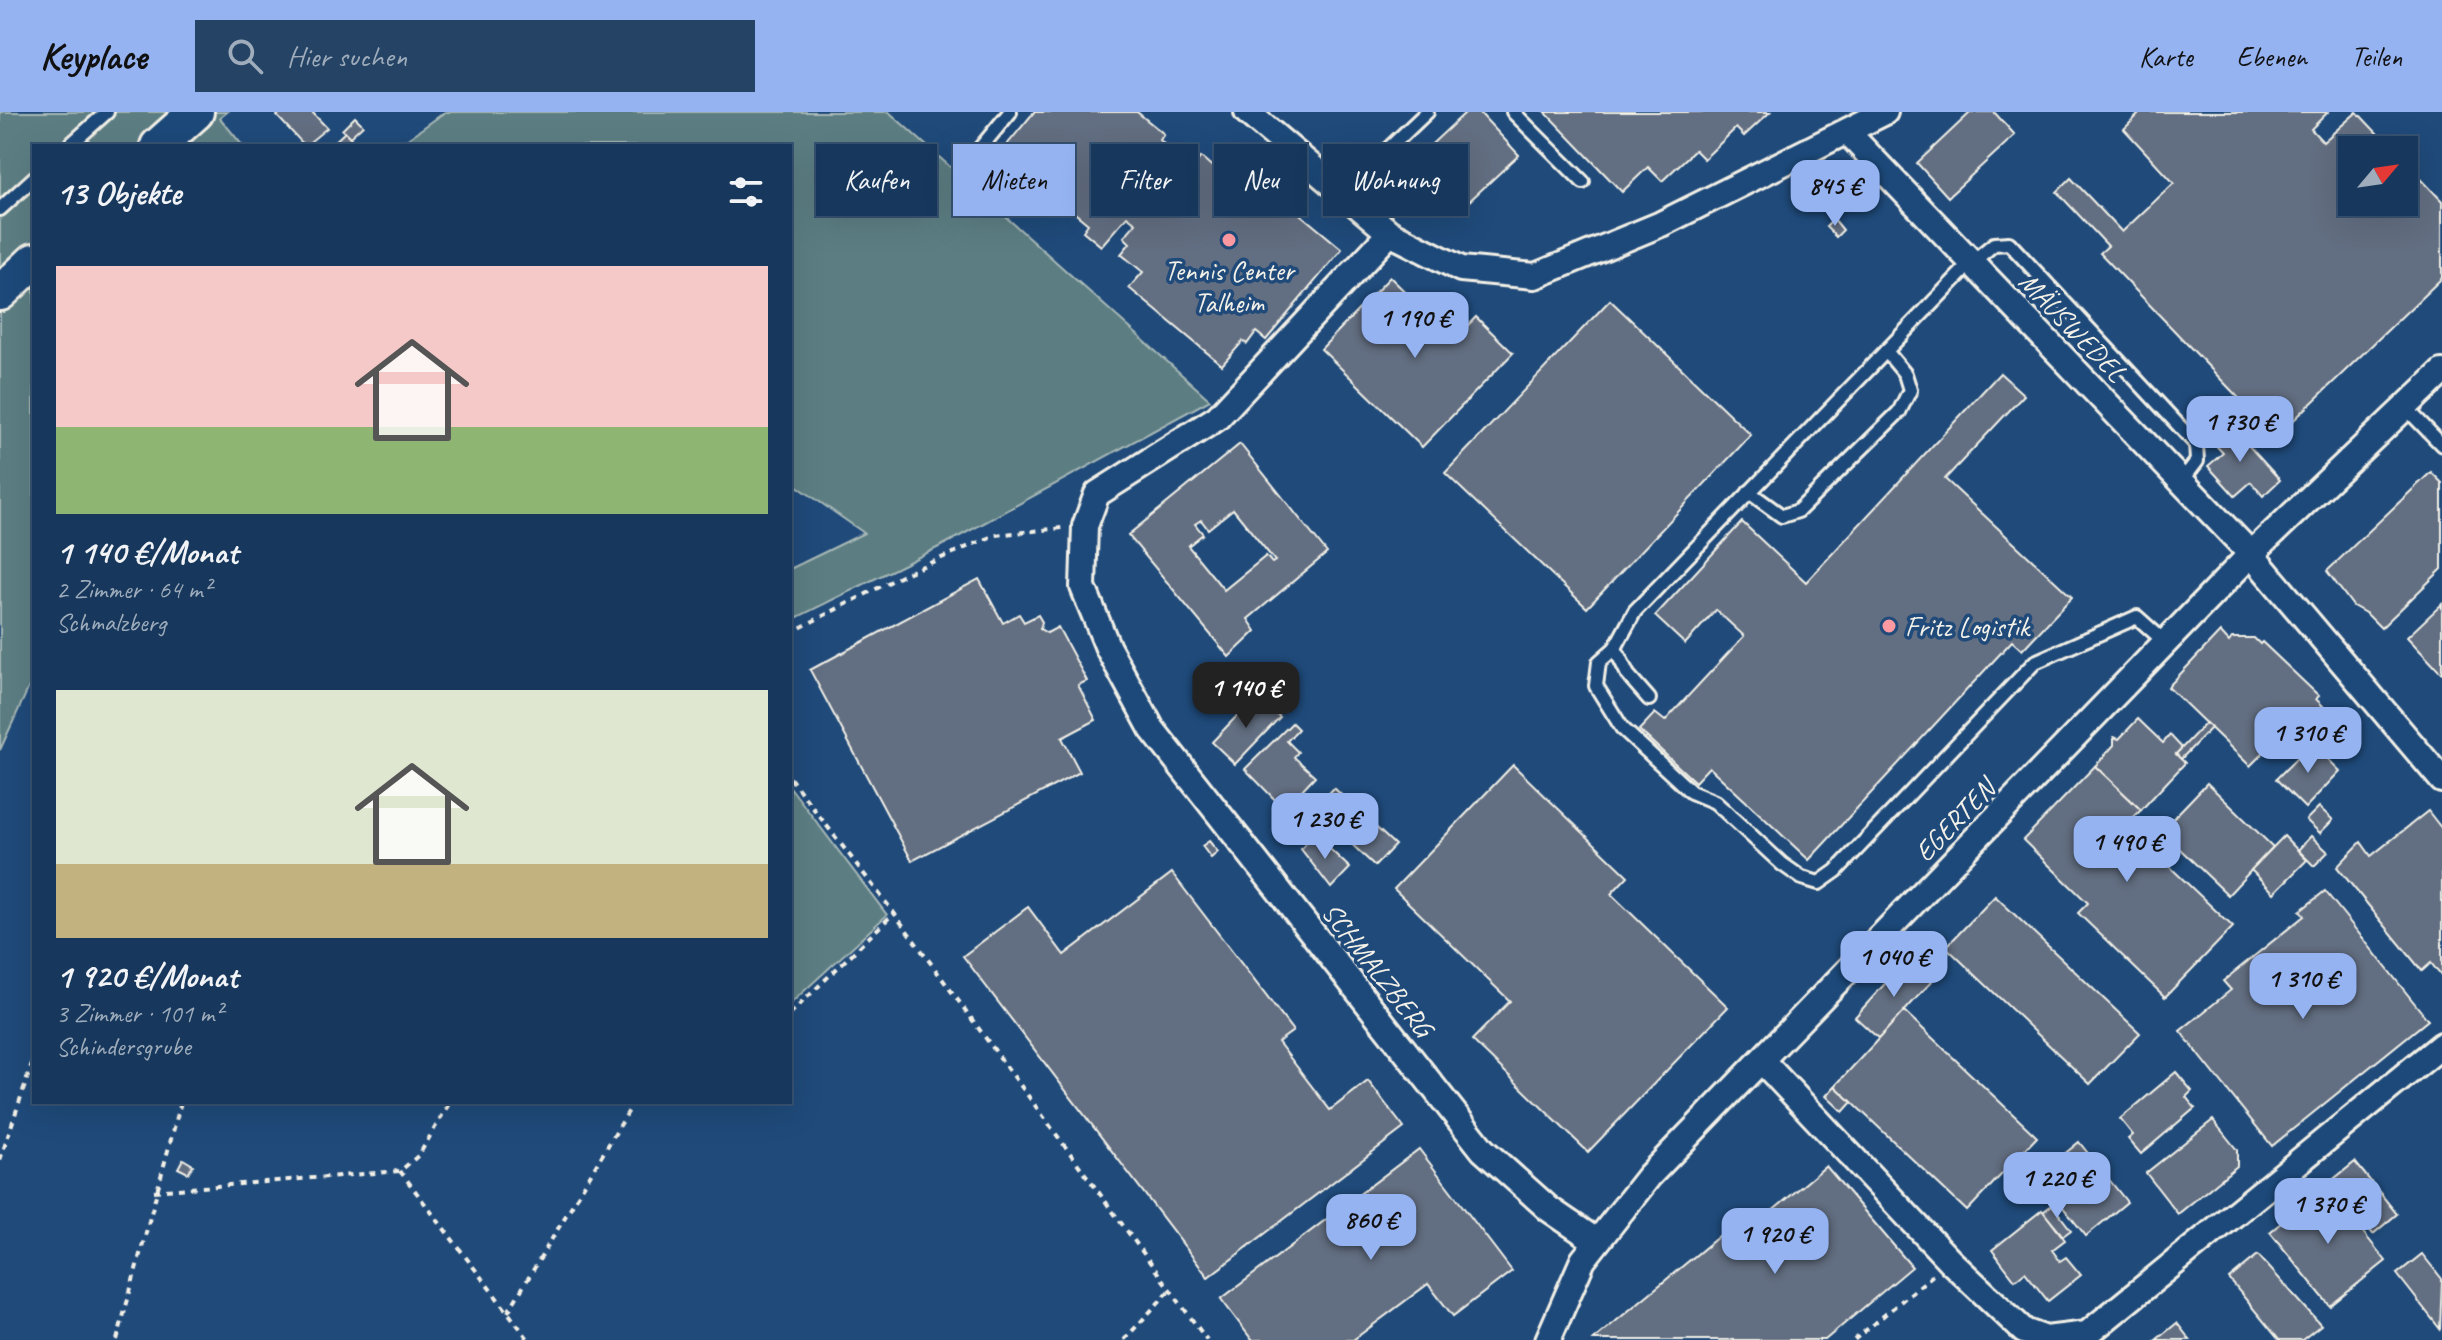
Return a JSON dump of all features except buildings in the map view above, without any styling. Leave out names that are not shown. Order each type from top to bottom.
[{"type":"street","points":[[1247,112],[1323,177]]},
{"type":"street","points":[[1370,216],[1390,233],[1461,269],[1535,276],[1661,224],[1885,112]]},
{"type":"street","points":[[160,144],[188,115]]},
{"type":"street","name":"MÄUSWEDEL","points":[[1847,132],[2251,554],[2442,780]]},
{"type":"street","name":"SCHMALZBERG","points":[[1390,233],[1217,418],[1097,494],[1085,526],[1083,587],[1108,648],[1152,729],[1483,1150],[1549,1209],[1596,1241]]},
{"type":"street","points":[[0,293],[32,263]]},
{"type":"street","name":"EGERTEN","points":[[1548,1340],[1583,1260],[1649,1176],[1763,1062],[2251,554],[2442,372]]},
{"type":"street","points":[[1763,1062],[1950,1261],[2024,1331],[2046,1339],[2069,1339],[2087,1334],[2442,1045]]},
{"type":"lane","points":[[71,144],[107,112]]},
{"type":"lane","points":[[984,144],[1010,112]]},
{"type":"lane","points":[[1393,144],[1427,112]]},
{"type":"lane","points":[[1513,112],[1583,182]]},
{"type":"lane","points":[[0,209],[32,180]]},
{"type":"lane","points":[[2166,643],[2137,617],[2035,662],[1836,871],[1819,883],[1802,878],[1782,864],[1715,802],[1691,792],[1622,728],[1596,686],[1599,662],[1615,648],[1635,611],[1971,263],[1994,244],[2009,243],[2196,444],[2197,461],[2181,482]]},
{"type":"lane","points":[[1749,492],[1782,516],[1798,511],[1899,412],[1910,390],[1905,374],[1886,351]]},
{"type":"lane","points":[[2406,408],[2442,445]]},
{"type":"lane","points":[[1615,648],[1628,675],[1649,699]]},
{"type":"path","points":[[792,632],[909,572],[995,535],[1085,526]]},
{"type":"path","points":[[792,781],[894,913],[1207,1340]]},
{"type":"path","points":[[792,1012],[894,913]]},
{"type":"path","points":[[0,1160],[32,1064]]},
{"type":"path","points":[[117,1340],[154,1191],[180,1104]]},
{"type":"path","points":[[154,1191],[400,1171],[419,1155],[449,1104]]},
{"type":"path","points":[[508,1312],[633,1104]]},
{"type":"path","points":[[400,1171],[529,1340]]},
{"type":"path","points":[[1854,1340],[1950,1261]]},
{"type":"path","points":[[1124,1340],[1170,1290]]},
{"type":"green space","points":[[0,112],[227,112],[220,118],[241,144],[32,144],[32,680],[0,750]]},
{"type":"green space","points":[[445,112],[889,112],[925,144],[816,144],[816,216],[937,216],[937,155],[953,169],[953,216],[1005,216],[1210,400],[947,543],[792,620],[792,568],[864,533],[792,482],[792,144],[401,144]]},
{"type":"green space","points":[[792,790],[887,915],[792,1002]]},
{"type":"place","name":"Tennis Center Talheim","points":[[1229,240]]},
{"type":"place","name":"Fritz Logistik","points":[[1889,626]]}]
